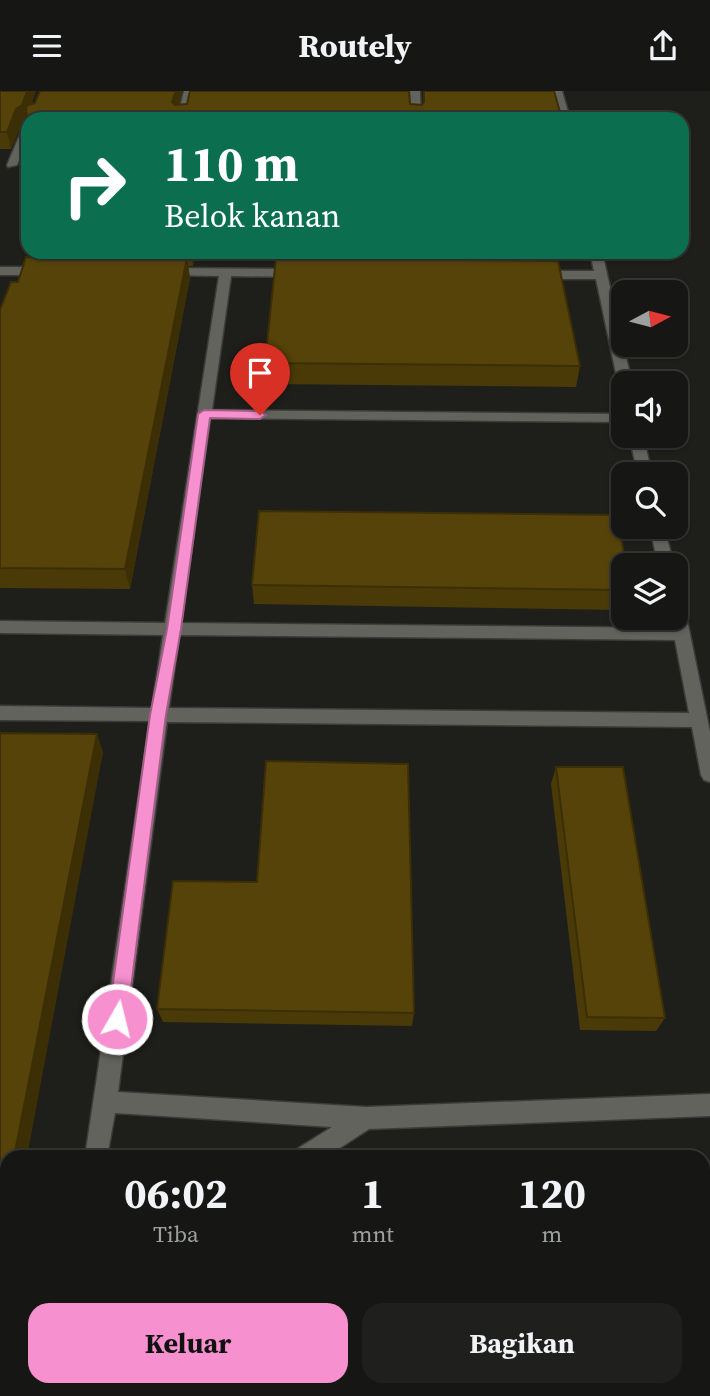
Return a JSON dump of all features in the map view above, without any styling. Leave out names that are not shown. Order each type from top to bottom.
[{"type":"street","points":[[184,112],[189,91],[202,92]]},
{"type":"street","points":[[558,91],[563,112]]},
{"type":"street","points":[[402,93],[416,92],[416,112]]},
{"type":"street","points":[[6,165],[21,139]]},
{"type":"street","points":[[598,259],[622,371]]},
{"type":"street","points":[[0,271],[53,271]]},
{"type":"street","points":[[160,272],[310,273]]},
{"type":"street","points":[[97,1150],[158,715],[174,629],[226,272]]},
{"type":"street","points":[[518,275],[601,275]]},
{"type":"street","points":[[204,414],[611,418]]},
{"type":"street","points":[[0,627],[682,634]]},
{"type":"street","points":[[681,630],[710,775]]},
{"type":"street","points":[[0,713],[699,720]]},
{"type":"street","points":[[106,1102],[366,1118],[710,1104]]},
{"type":"street","points":[[316,1150],[366,1118]]},
{"type":"building","points":[[0,91],[27,91],[7,132],[0,132]]},
{"type":"building","points":[[40,91],[176,91],[172,102],[175,105],[187,104],[190,91],[409,91],[410,104],[422,105],[424,91],[554,91],[560,112],[26,112],[26,106],[35,103]]},
{"type":"building","points":[[25,259],[187,259],[125,569],[0,568],[0,310],[11,282],[18,282]]},
{"type":"building","points":[[276,259],[370,259],[558,261],[580,366],[265,363]]},
{"type":"building","points":[[259,511],[611,515],[611,539],[621,539],[624,553],[611,553],[611,590],[252,585]]},
{"type":"building","points":[[0,733],[97,734],[15,1150],[0,1150]]},
{"type":"building","points":[[266,761],[408,764],[414,1013],[157,1009],[173,881],[257,882]]},
{"type":"building","points":[[556,767],[623,767],[665,1018],[587,1017]]},
{"type":"route","points":[[117,1019],[158,715],[174,629],[204,414],[260,415]]}]
